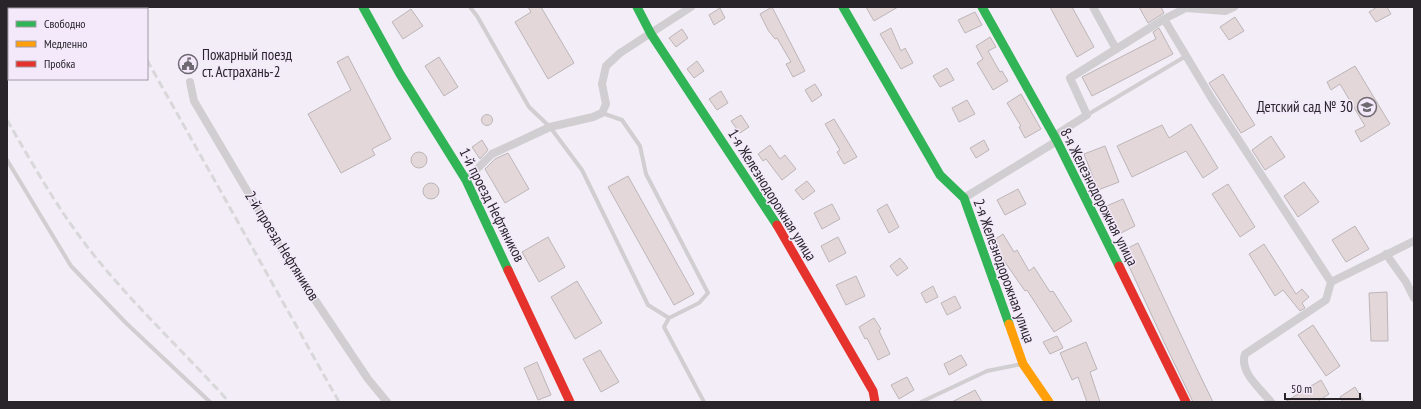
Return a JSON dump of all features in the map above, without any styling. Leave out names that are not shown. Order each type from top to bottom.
[{"type":"street","name":"1-й проезд Нефтяников","points":[[363,7],[400,74],[466,180],[570,402]]},
{"type":"street","name":"1-я Железнодорожная улица","points":[[637,7],[651,34],[773,217],[873,391],[875,402]]},
{"type":"street","points":[[466,180],[476,168],[492,154],[550,127],[593,117],[602,113],[606,104],[602,84],[606,66],[620,53],[691,7]]},
{"type":"street","name":"2-я Железнодорожная улица","points":[[843,7],[940,175],[964,198],[1023,364],[1049,402]]},
{"type":"street","name":"8-я Железнодорожная улица","points":[[982,7],[1055,138],[1186,402]]},
{"type":"street","points":[[1093,7],[1116,49]]},
{"type":"street","points":[[964,198],[1087,115],[1070,78],[1164,19],[1186,8],[1225,11],[1234,7]]},
{"type":"street","points":[[1164,19],[1212,98],[1331,282]]},
{"type":"street","name":"2-й проезд Нефтяников","points":[[190,82],[194,100],[285,255],[368,379],[387,402]]},
{"type":"street","points":[[1271,402],[1244,369],[1243,361],[1245,354],[1326,300],[1331,282],[1414,241]]},
{"type":"street","points":[[1386,254],[1406,282],[1414,298]]},
{"type":"lane","points":[[470,7],[477,16],[529,107],[550,127],[582,170],[648,305],[669,318]]},
{"type":"lane","points":[[1087,115],[1186,56]]},
{"type":"lane","points":[[602,113],[622,120],[640,146],[646,174],[708,293],[699,303],[669,318],[664,327],[704,402]]},
{"type":"lane","points":[[7,160],[71,266],[126,323],[210,402]]},
{"type":"lane","points":[[921,402],[987,371],[1023,364]]},
{"type":"building","points":[[528,7],[541,7],[574,63],[548,79],[515,22],[531,12]]},
{"type":"building","points":[[772,7],[805,71],[793,77],[786,64],[791,62],[777,38],[775,39],[768,30],[760,14]]},
{"type":"building","points":[[866,7],[898,7],[874,21]]},
{"type":"building","points":[[1050,7],[1072,7],[1094,47],[1077,57]]},
{"type":"building","points":[[1139,7],[1161,7],[1164,13],[1148,23]]},
{"type":"building","points":[[1377,7],[1387,7],[1391,14],[1376,22],[1369,12]]},
{"type":"building","points":[[720,8],[725,18],[714,25],[709,15]]},
{"type":"building","points":[[411,9],[423,26],[403,39],[392,22]]},
{"type":"building","points":[[975,12],[982,25],[965,33],[958,20]]},
{"type":"building","points":[[1235,17],[1244,31],[1229,40],[1220,27]]},
{"type":"building","points":[[891,28],[901,51],[905,48],[913,63],[901,69],[880,34]]},
{"type":"building","points":[[1159,28],[1173,54],[1092,96],[1082,77],[1156,39],[1153,32]]},
{"type":"building","points":[[682,29],[688,38],[676,47],[669,38]]},
{"type":"building","points":[[990,37],[996,47],[988,51],[1000,72],[1002,71],[1008,81],[993,90],[977,63],[983,59],[976,46]]},
{"type":"building","points":[[348,56],[391,139],[372,149],[375,155],[341,173],[308,114],[351,90],[337,62]]},
{"type":"building","points":[[439,57],[458,87],[444,96],[425,66]]},
{"type":"building","points":[[697,61],[704,71],[694,78],[687,69]]},
{"type":"building","name":"Детский сад № 30","points":[[1355,66],[1390,124],[1361,142],[1355,131],[1365,126],[1340,84],[1331,90],[1327,82]]},
{"type":"building","points":[[947,68],[954,80],[940,87],[933,76]]},
{"type":"building","points":[[1223,74],[1255,125],[1241,133],[1209,83]]},
{"type":"building","points":[[815,84],[822,95],[812,102],[805,90]]},
{"type":"building","points":[[721,91],[728,103],[717,110],[709,99]]},
{"type":"building","points":[[1021,94],[1041,129],[1025,138],[1019,127],[1021,126],[1007,103]]},
{"type":"building","points":[[967,100],[975,114],[959,122],[952,108]]},
{"type":"building","points":[[487,114],[491,116],[493,120],[491,124],[487,126],[483,124],[481,120],[483,116]]},
{"type":"building","points":[[741,115],[749,127],[740,133],[731,121]]},
{"type":"building","points":[[834,119],[857,157],[844,164],[837,152],[840,150],[825,124]]},
{"type":"building","points":[[1191,124],[1218,168],[1203,178],[1186,151],[1132,177],[1117,146],[1162,125],[1169,138]]},
{"type":"building","points":[[1271,136],[1285,157],[1265,170],[1252,150]]},
{"type":"building","points":[[482,140],[488,150],[480,159],[472,147]]},
{"type":"building","points":[[984,140],[989,150],[976,158],[970,148]]},
{"type":"building","points":[[770,145],[780,159],[785,155],[796,169],[782,180],[766,159],[763,161],[758,154]]},
{"type":"building","points":[[1105,146],[1119,182],[1098,190],[1084,154]]},
{"type":"building","points":[[419,152],[426,157],[427,160],[422,167],[419,168],[412,163],[411,160],[416,153]]},
{"type":"building","points":[[508,153],[529,189],[505,203],[485,169],[495,159]]},
{"type":"building","points":[[628,176],[694,294],[674,305],[608,187]]},
{"type":"building","points":[[807,181],[815,191],[803,200],[795,190]]},
{"type":"building","points":[[1304,182],[1319,202],[1298,217],[1284,196]]},
{"type":"building","points":[[431,183],[438,188],[439,191],[434,198],[431,199],[424,194],[423,191],[428,184]]},
{"type":"building","points":[[1228,184],[1255,227],[1240,237],[1212,194]]},
{"type":"building","points":[[1018,189],[1026,204],[1005,215],[997,200]]},
{"type":"building","points":[[1123,199],[1135,226],[1117,235],[1104,207]]},
{"type":"building","points":[[832,204],[840,219],[822,229],[814,213]]},
{"type":"building","points":[[887,204],[899,227],[889,233],[877,210]]},
{"type":"building","points":[[1355,226],[1369,249],[1346,262],[1332,240]]},
{"type":"building","points":[[1003,234],[1014,252],[1017,250],[1029,271],[1034,267],[1050,292],[1053,291],[1072,321],[1054,332],[1027,290],[1025,291],[991,242]]},
{"type":"building","points":[[548,237],[565,267],[539,282],[522,252]]},
{"type":"building","points":[[838,237],[846,253],[829,262],[821,246]]},
{"type":"building","points":[[1138,243],[1213,402],[1193,402],[1165,344],[1122,251]]},
{"type":"building","points":[[1264,244],[1296,294],[1302,289],[1309,297],[1302,303],[1305,308],[1300,311],[1283,290],[1275,296],[1249,254]]},
{"type":"building","points":[[900,258],[908,268],[897,276],[890,266]]},
{"type":"building","points":[[856,276],[865,296],[846,305],[836,285]]},
{"type":"building","points":[[577,281],[602,323],[575,339],[551,297]]},
{"type":"building","points":[[933,286],[938,297],[926,303],[921,293]]},
{"type":"building","points":[[1387,292],[1388,341],[1371,341],[1369,293]]},
{"type":"building","points":[[955,296],[961,308],[947,315],[941,303]]},
{"type":"building","points":[[874,318],[881,329],[879,331],[890,354],[878,360],[867,338],[865,339],[859,327]]},
{"type":"building","points":[[1313,325],[1340,366],[1326,376],[1298,335]]},
{"type":"building","points":[[1057,336],[1063,348],[1050,354],[1043,342]]},
{"type":"building","points":[[1086,342],[1097,369],[1090,372],[1100,402],[1087,402],[1078,377],[1072,380],[1060,353]]},
{"type":"building","points":[[600,350],[619,382],[601,392],[583,359]]},
{"type":"building","points":[[961,355],[967,365],[949,375],[944,364]]},
{"type":"building","points":[[537,362],[551,395],[538,400],[524,368]]},
{"type":"building","points":[[907,377],[914,390],[899,399],[891,385]]},
{"type":"building","points":[[1321,380],[1329,394],[1317,402],[1285,402]]},
{"type":"building","points":[[1355,387],[1364,402],[1343,402],[1340,397]]},
{"type":"building","points":[[975,390],[982,402],[952,402]]},
{"type":"railway","points":[[148,62],[339,402]]},
{"type":"railway","points":[[7,120],[58,206],[94,256],[132,299],[229,402]]},
{"type":"traffic: fast","points":[[363,7],[400,74],[466,180],[508,270]]},
{"type":"traffic: fast","points":[[637,7],[651,34],[777,225]]},
{"type":"traffic: fast","points":[[843,7],[940,175],[964,198],[1009,324]]},
{"type":"traffic: fast","points":[[982,7],[1057,141],[1119,266]]},
{"type":"traffic: slow","points":[[1009,324],[1023,364],[1049,402]]},
{"type":"traffic: jam","points":[[777,225],[873,391],[875,402]]},
{"type":"traffic: jam","points":[[1119,266],[1186,402]]},
{"type":"traffic: jam","points":[[508,270],[570,402]]},
{"type":"place","name":"Пожарный поезд ст. Астрахань-2","points":[[188,64]]},
{"type":"place","name":"Детский сад № 30","points":[[1367,107]]}]
